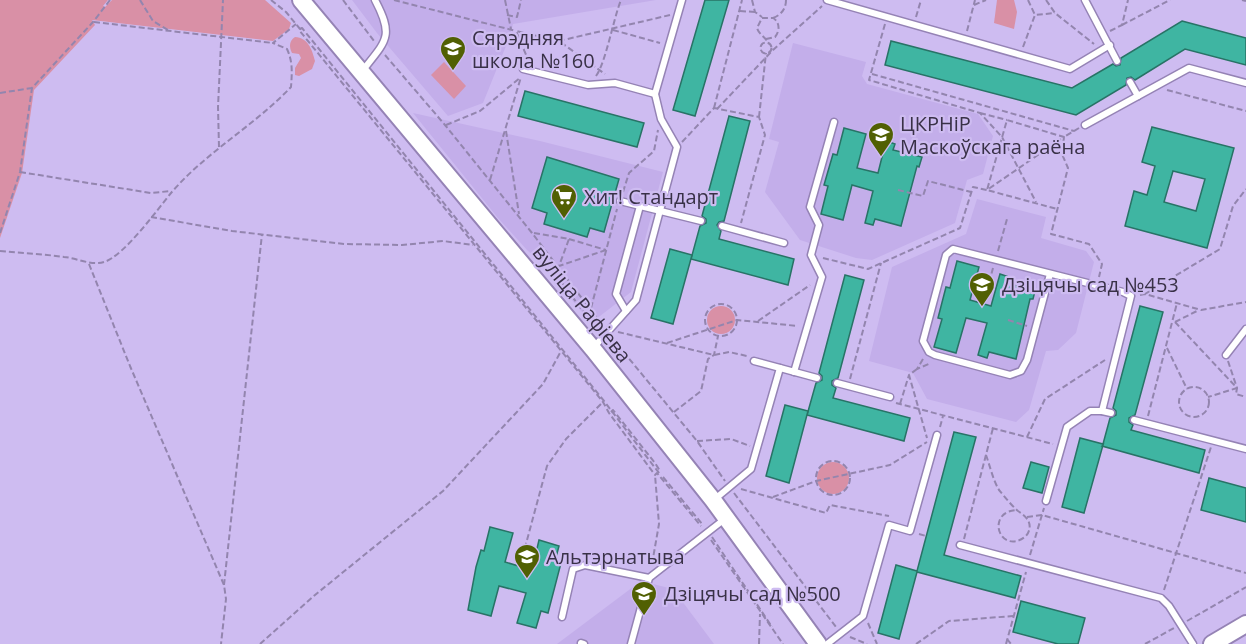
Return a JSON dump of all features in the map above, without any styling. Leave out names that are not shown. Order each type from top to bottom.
[{"type":"main road","name":"вуліца Рафіева","points":[[301,0],[592,349],[713,500],[819,644]]},
{"type":"main road","points":[[1212,644],[1246,624]]},
{"type":"lane","points":[[362,73],[380,49],[387,32],[386,21],[375,0]]},
{"type":"lane","points":[[592,349],[636,300],[677,147],[661,120],[655,94],[682,0]]},
{"type":"lane","points":[[1085,0],[1118,61]]},
{"type":"lane","points":[[827,1],[1070,69],[1110,45]]},
{"type":"lane","points":[[1085,125],[1190,68],[1246,83]]},
{"type":"lane","points":[[523,69],[588,85],[615,83],[655,94]]},
{"type":"lane","points":[[1130,82],[1138,96]]},
{"type":"lane","points":[[794,372],[822,277],[811,255],[819,225],[810,207],[834,122]]},
{"type":"lane","points":[[620,201],[701,221]]},
{"type":"lane","points":[[626,311],[616,294],[640,206]]},
{"type":"lane","points":[[722,226],[784,243]]},
{"type":"lane","points":[[1050,274],[1027,360],[1021,371],[1010,375],[945,358],[928,352],[923,341],[946,255],[952,249],[1050,274],[1097,286],[1131,296],[1102,411]]},
{"type":"lane","points":[[1226,355],[1246,329]]},
{"type":"lane","points":[[752,359],[817,378]]},
{"type":"lane","points":[[713,500],[751,469],[780,368]]},
{"type":"lane","points":[[837,383],[890,397]]},
{"type":"lane","points":[[1046,501],[1067,427],[1090,411],[1111,413]]},
{"type":"lane","points":[[1134,420],[1246,449]]},
{"type":"lane","points":[[827,644],[863,616],[889,525],[910,531],[937,435]]},
{"type":"lane","points":[[631,644],[649,578],[726,518]]},
{"type":"lane","points":[[961,545],[1161,598],[1169,606],[1193,644]]},
{"type":"lane","points":[[562,617],[573,569],[585,564],[649,578]]},
{"type":"path","points":[[0,233],[20,172],[32,88],[93,22],[110,0]]},
{"type":"path","points":[[140,0],[153,21],[169,31]]},
{"type":"path","points":[[219,147],[218,107],[223,0]]},
{"type":"path","points":[[271,0],[296,24],[603,401],[657,473],[707,532],[784,644]]},
{"type":"path","points":[[343,0],[380,49],[490,180],[697,441],[729,487],[840,633],[867,644]]},
{"type":"path","points":[[394,0],[559,41],[615,83]]},
{"type":"path","points":[[505,0],[511,30]]},
{"type":"path","points":[[507,15],[517,17],[521,0]]},
{"type":"path","points":[[588,85],[600,70],[621,0]]},
{"type":"path","points":[[716,108],[742,0]]},
{"type":"path","points":[[752,0],[755,12]]},
{"type":"path","points":[[772,50],[771,44],[759,34],[757,28],[762,18],[773,18],[781,14],[785,9],[786,0]]},
{"type":"path","points":[[914,26],[921,0]]},
{"type":"path","points":[[965,40],[975,0]]},
{"type":"path","points":[[973,5],[986,0]]},
{"type":"path","points":[[1020,56],[1035,15],[1028,0]]},
{"type":"path","points":[[1046,0],[1055,13],[1102,50]]},
{"type":"path","points":[[1122,25],[1128,0]]},
{"type":"path","points":[[1104,35],[1170,0]]},
{"type":"path","points":[[677,147],[772,50],[827,1]]},
{"type":"path","points":[[739,11],[755,12],[766,18]]},
{"type":"path","points":[[559,41],[679,12]]},
{"type":"path","points":[[1035,15],[1055,13]]},
{"type":"path","points":[[766,53],[761,48],[764,43],[775,36],[779,29],[773,18]]},
{"type":"path","points":[[887,18],[869,80],[1064,137]]},
{"type":"path","points":[[0,251],[65,257],[89,263],[102,262],[111,258],[173,191],[219,147],[257,118],[291,87],[291,57],[287,49],[273,43],[93,22]]},
{"type":"path","points":[[273,43],[296,24]]},
{"type":"path","points":[[611,29],[669,46]]},
{"type":"path","points":[[490,180],[527,57],[516,31]]},
{"type":"path","points":[[737,230],[740,227],[765,135],[759,117],[764,60],[766,53],[772,50]]},
{"type":"path","points":[[871,74],[1074,131]]},
{"type":"path","points":[[445,125],[480,111],[521,77]]},
{"type":"path","points":[[1154,87],[1246,111]]},
{"type":"path","points":[[0,93],[32,88]]},
{"type":"path","points":[[716,108],[759,117]]},
{"type":"path","points":[[980,113],[1002,136],[1035,202]]},
{"type":"path","points":[[987,190],[1006,120]]},
{"type":"path","points":[[987,190],[1018,167],[1085,125]]},
{"type":"path","points":[[505,128],[519,217]]},
{"type":"path","points":[[1064,137],[1062,154],[1068,168],[1051,234],[1089,244],[1102,264],[1097,286]]},
{"type":"path","points":[[20,172],[151,193],[173,191]]},
{"type":"path","points":[[897,189],[923,196],[928,181],[971,192]]},
{"type":"path","points":[[811,255],[868,269],[960,228],[973,187],[1057,208]]},
{"type":"path","points":[[1131,296],[1145,294],[1220,249],[1233,206],[1246,189]]},
{"type":"path","points":[[151,217],[344,244],[402,245],[443,241],[476,245],[561,353],[603,401]]},
{"type":"path","points":[[532,233],[568,239],[606,250],[559,266]]},
{"type":"path","points":[[221,644],[226,599],[224,585],[262,234]]},
{"type":"path","points":[[559,266],[568,239]]},
{"type":"path","points":[[543,247],[538,251],[592,323],[598,318]]},
{"type":"path","points":[[89,263],[130,366],[224,585]]},
{"type":"path","points":[[848,385],[881,263]]},
{"type":"path","points":[[758,321],[822,277]]},
{"type":"path","points":[[1145,294],[1201,309]]},
{"type":"path","points":[[1174,323],[1201,309],[1246,302]]},
{"type":"path","points":[[723,303],[732,307],[737,320],[732,332],[718,336],[707,329],[706,313],[711,307],[723,303]]},
{"type":"path","points":[[1147,423],[1174,323],[1177,303]]},
{"type":"path","points":[[667,344],[737,320],[807,327]]},
{"type":"path","points":[[1008,320],[1035,328]]},
{"type":"path","points":[[1174,323],[1237,388]]},
{"type":"path","points":[[608,331],[714,355]]},
{"type":"path","points":[[714,355],[718,336]]},
{"type":"path","points":[[1166,347],[1187,389]]},
{"type":"path","points":[[674,412],[700,391],[708,359],[714,355],[729,352],[752,359]]},
{"type":"path","points":[[917,369],[928,352]]},
{"type":"path","points":[[260,644],[315,595],[443,491],[543,384],[561,353]]},
{"type":"path","points":[[1027,437],[1045,399],[1117,353]]},
{"type":"path","points":[[1226,355],[1237,388],[1236,394],[1246,397]]},
{"type":"path","points":[[900,404],[909,375],[917,369],[945,358]]},
{"type":"path","points":[[773,497],[816,481],[849,472],[890,465],[928,441],[909,375]]},
{"type":"path","points":[[1197,387],[1206,392],[1208,397],[1206,410],[1199,415],[1190,416],[1184,412],[1180,404],[1181,395],[1187,389],[1197,387]]},
{"type":"path","points":[[1208,397],[1237,388]]},
{"type":"path","points":[[890,397],[900,404],[1061,446]]},
{"type":"path","points":[[520,566],[547,465],[566,439],[603,401]]},
{"type":"path","points":[[610,413],[613,410],[660,471],[657,473],[659,524],[649,578]]},
{"type":"path","points":[[937,435],[943,416]]},
{"type":"path","points":[[961,545],[993,428]]},
{"type":"path","points":[[697,441],[731,439],[756,449]]},
{"type":"path","points":[[1161,598],[1213,440]]},
{"type":"path","points":[[986,455],[998,488],[1017,510],[1027,517],[1030,527],[1026,536],[1016,542],[1006,540],[999,532],[1000,518],[1009,511],[1017,510]]},
{"type":"path","points":[[827,461],[842,463],[849,472],[847,487],[835,495],[821,491],[816,481],[818,469],[827,461]]},
{"type":"path","points":[[729,487],[826,513],[830,506],[895,518],[910,531]]},
{"type":"path","points":[[1006,644],[1046,501]]},
{"type":"path","points":[[1027,517],[1042,514],[1246,573]]},
{"type":"path","points":[[1145,644],[1246,587]]},
{"type":"path","points":[[759,644],[761,613]]},
{"type":"path","points":[[863,616],[877,644]]},
{"type":"path","points":[[916,644],[949,621],[1013,616]]},
{"type":"path","points":[[1007,639],[1011,644]]},
{"type":"shaded area","points":[[0,0],[108,0],[103,6],[105,7],[112,0],[265,0],[291,23],[289,29],[273,41],[92,20],[95,25],[34,90],[22,173],[0,238]]},
{"type":"shaded area","name":"Сярэдняя школа №160","points":[[352,0],[656,0],[513,24],[483,103],[448,116]]},
{"type":"shaded area","points":[[997,0],[1014,0],[1017,12],[1014,29],[994,23]]},
{"type":"shaded area","points":[[295,37],[303,39],[311,48],[315,61],[312,69],[299,76],[295,75],[295,68],[301,58],[299,54],[292,53],[290,46]]},
{"type":"shaded area","name":"ЦКРНіР Маскоўскага раёна","points":[[793,43],[866,62],[862,76],[867,84],[978,114],[993,136],[983,174],[967,180],[955,223],[872,260],[856,258],[800,240],[765,192],[779,142],[769,139]]},
{"type":"shaded area","points":[[444,62],[466,86],[454,99],[431,75]]},
{"type":"shaded area","points":[[413,113],[540,141],[663,172],[631,292],[591,323],[543,265],[498,218]]},
{"type":"shaded area","name":"Дзіцячы сад №453","points":[[977,199],[1046,217],[1041,238],[1086,251],[1094,262],[1076,333],[1058,350],[1046,351],[1029,410],[1016,422],[927,399],[913,373],[869,361],[892,267],[966,234]]},
{"type":"shaded area","points":[[721,306],[731,310],[735,320],[731,330],[721,334],[711,330],[707,320],[711,310]]},
{"type":"shaded area","points":[[833,462],[844,467],[849,478],[844,489],[833,494],[822,489],[817,478],[822,467]]},
{"type":"shaded area","name":"Дзіцячы сад №500","points":[[641,581],[673,589],[714,644],[557,644]]},
{"type":"building","points":[[705,0],[729,0],[695,116],[673,110]]},
{"type":"building","points":[[1182,21],[1246,38],[1246,65],[1185,49],[1135,80],[1131,77],[1127,78],[1126,85],[1076,115],[885,65],[891,41],[1072,88],[1113,64],[1120,65],[1121,58]]},
{"type":"building","points":[[525,91],[644,123],[637,147],[518,116]]},
{"type":"building","points":[[729,116],[750,121],[724,221],[717,225],[721,231],[719,239],[794,259],[788,285],[691,259],[700,226],[706,223],[706,219],[702,216]]},
{"type":"building","points":[[1152,127],[1234,148],[1207,248],[1125,226],[1134,191],[1147,195],[1155,166],[1142,162]],"holes":[[[1173,171],[1205,179],[1196,211],[1164,202]]]},
{"type":"building","points":[[844,128],[866,134],[857,168],[878,173],[886,141],[895,144],[893,150],[922,157],[919,167],[917,166],[901,226],[875,219],[873,225],[865,223],[873,191],[852,185],[843,220],[821,214],[828,186],[824,185],[833,154],[837,155]]},
{"type":"building","points":[[547,157],[619,179],[604,232],[590,228],[587,237],[544,224],[547,213],[532,208]]},
{"type":"building","points":[[670,249],[692,255],[673,324],[651,318]]},
{"type":"building","points":[[957,261],[979,267],[970,300],[991,306],[1000,274],[1009,277],[1007,283],[1035,291],[1033,299],[1030,299],[1016,359],[989,352],[987,358],[978,355],[987,323],[966,318],[956,353],[934,347],[942,319],[938,318],[946,287],[950,288]]},
{"type":"building","points":[[845,275],[864,280],[838,378],[832,381],[832,385],[836,388],[833,398],[910,418],[904,441],[807,415],[816,383],[822,380],[819,373]]},
{"type":"building","points":[[1140,306],[1163,312],[1135,415],[1129,418],[1129,422],[1133,425],[1131,430],[1205,450],[1199,473],[1103,446],[1084,513],[1062,507],[1080,438],[1103,444],[1110,418],[1116,415],[1113,408]]},
{"type":"building","points":[[785,405],[808,411],[789,483],[766,476]]},
{"type":"building","points":[[954,432],[976,437],[944,555],[1021,576],[1015,598],[917,572],[899,639],[878,633],[896,565],[917,571]]},
{"type":"building","points":[[1031,462],[1049,467],[1042,493],[1023,488]]},
{"type":"building","points":[[1209,478],[1246,488],[1246,522],[1201,510]]},
{"type":"building","points":[[490,527],[513,533],[505,562],[532,570],[539,540],[559,546],[555,561],[561,563],[548,613],[541,611],[536,628],[517,623],[526,593],[499,586],[491,616],[468,610],[476,567],[481,550],[484,551]]},
{"type":"building","points":[[1021,601],[1085,618],[1078,644],[1058,644],[1013,632]]},
{"type":"place","name":"Сярэдняя школа №160","points":[[453,72]]},
{"type":"place","name":"ЦКРНіР Маскоўскага раёна","points":[[881,158]]},
{"type":"place","name":"Хит! Стандарт","points":[[564,220]]},
{"type":"place","name":"Дзіцячы сад №453","points":[[982,308]]},
{"type":"place","name":"Альтэрнатыва","points":[[527,580]]},
{"type":"place","name":"Дзіцячы сад №500","points":[[644,617]]}]
